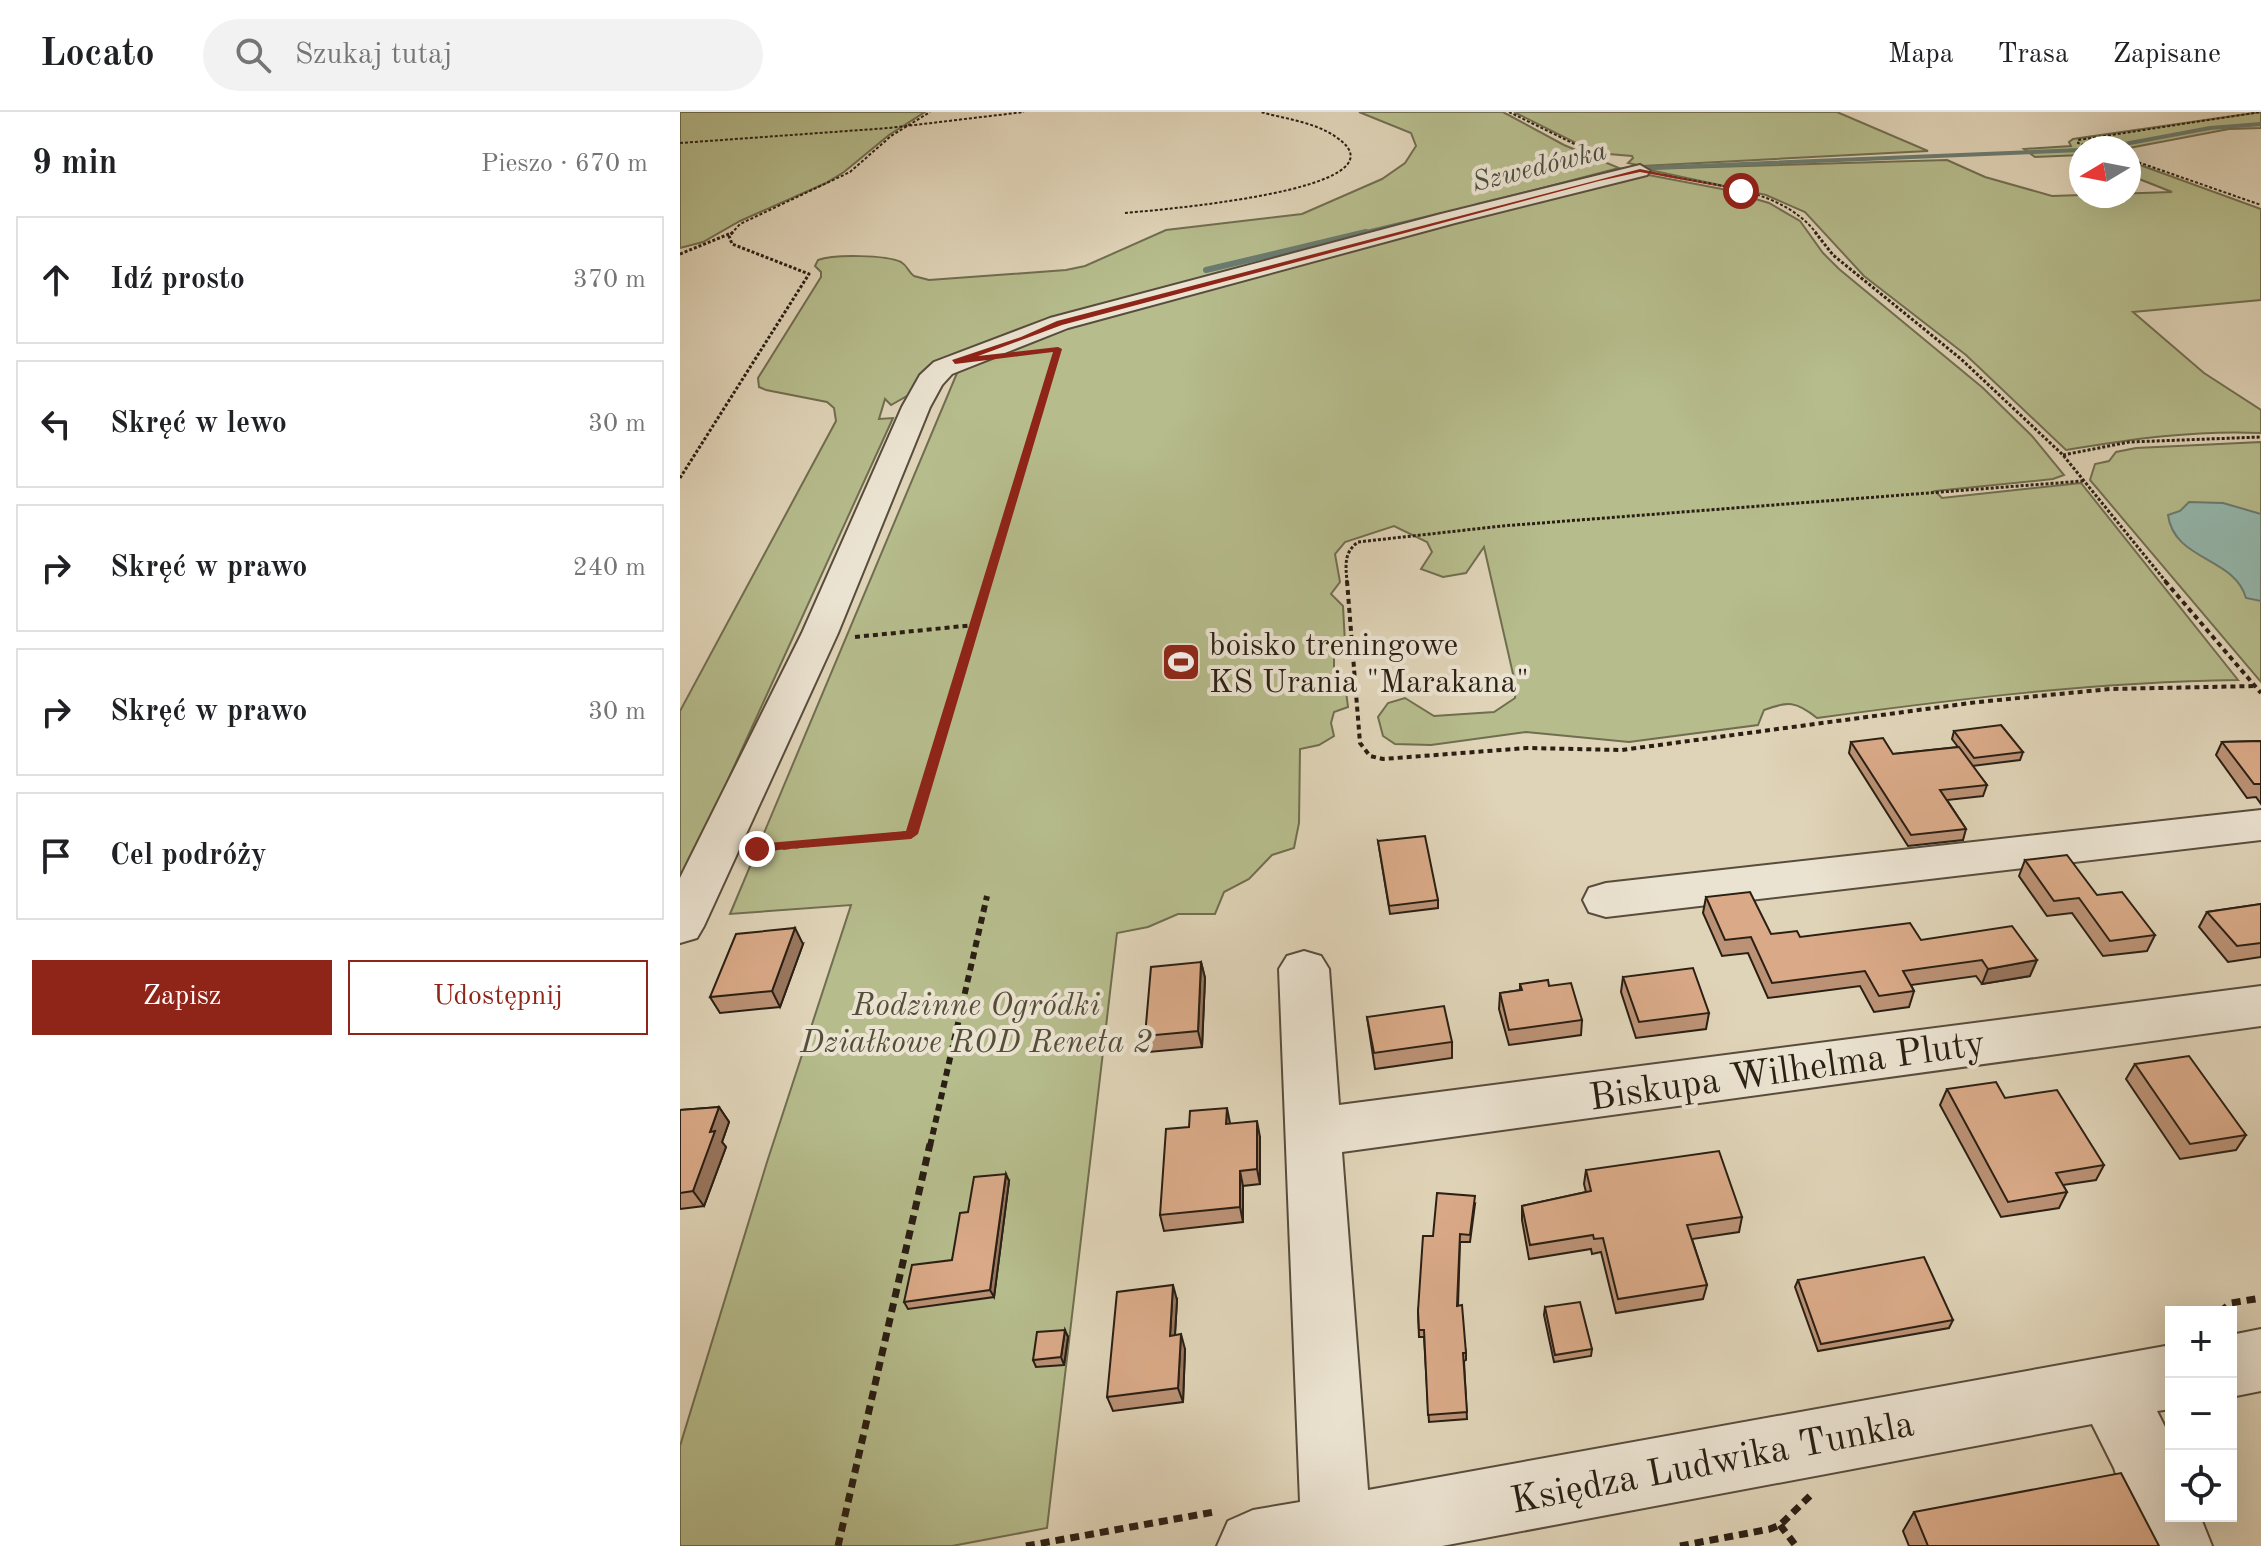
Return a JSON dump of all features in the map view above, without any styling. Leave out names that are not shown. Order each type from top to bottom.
[{"type":"street","points":[[680,926],[816,641],[923,392],[943,368],[1059,323],[1448,218],[1640,171]]},
{"type":"street","points":[[1606,900],[2261,825]]},
{"type":"street","points":[[1304,969],[1333,1489],[1339,1531]]},
{"type":"street","name":"Biskupa Wilhelma Pluty","points":[[1314,1132],[2261,1006]]},
{"type":"street","points":[[2237,1365],[2261,1360]]},
{"type":"street","points":[[2140,1382],[2144,1456],[2176,1546]]},
{"type":"street","name":"Księdza Ludwika Tunkla","points":[[1253,1546],[2140,1382]]},
{"type":"path","points":[[680,253],[730,234],[740,224],[850,172],[905,127],[930,112]]},
{"type":"path","points":[[680,143],[905,127],[1024,112]]},
{"type":"path","points":[[1125,213],[1295,190],[1328,178],[1349,162],[1349,148],[1337,137],[1261,112]]},
{"type":"path","points":[[1509,112],[1609,161]]},
{"type":"path","points":[[2104,136],[2261,112]]},
{"type":"path","points":[[2141,163],[2261,205]]},
{"type":"path","points":[[1640,171],[1764,197],[1796,212],[1833,255],[1961,359],[2063,455],[2261,693]]},
{"type":"path","points":[[680,478],[809,274],[732,244],[730,234]]},
{"type":"path","points":[[714,852],[911,834],[1058,349],[1044,351]]},
{"type":"path","points":[[2063,455],[2129,442],[2261,437]]},
{"type":"path","points":[[2083,481],[1502,526],[1358,542],[1351,547],[1345,559],[1360,743],[1370,756],[1383,759],[1527,748],[1622,750],[2007,699],[2110,689],[2255,686]]},
{"type":"path","points":[[816,641],[974,625]]},
{"type":"path","points":[[838,1546],[987,896]]},
{"type":"path","points":[[2227,1306],[2261,1298]]},
{"type":"path","points":[[1680,1546],[1780,1525],[1818,1491]]},
{"type":"path","points":[[1780,1525],[1796,1546]]},
{"type":"green space","points":[[680,112],[925,112],[826,183],[740,221],[703,242],[680,248]]},
{"type":"green space","name":"Rodzinne Ogródki Działkowe ROD Reneta 2","points":[[1359,112],[1503,112],[1564,145],[1619,168],[1450,212],[1468,215],[1643,174],[1722,189],[1769,203],[1800,221],[1839,269],[1983,388],[2032,436],[2064,475],[2053,479],[1935,491],[1942,498],[2081,483],[2238,680],[2132,684],[2027,693],[1817,718],[1803,708],[1786,704],[1764,710],[1758,725],[1629,742],[1526,732],[1431,745],[1395,744],[1383,736],[1378,717],[1388,703],[1405,698],[1434,716],[1494,712],[1515,698],[1516,687],[1484,547],[1466,573],[1443,577],[1421,569],[1432,552],[1427,542],[1394,526],[1345,542],[1335,554],[1340,582],[1331,594],[1343,606],[1345,643],[1334,657],[1334,675],[1345,683],[1348,707],[1334,712],[1331,723],[1334,736],[1319,745],[1300,749],[1299,823],[1294,848],[1272,855],[1249,879],[1224,892],[1215,914],[1178,914],[1148,927],[1117,933],[1047,1528],[952,1546],[680,1546],[680,1446],[767,1162],[851,905],[730,914],[960,366],[891,405],[885,399],[879,419],[893,418],[680,885],[680,711],[836,421],[834,408],[827,402],[766,390],[759,387],[758,378],[821,277],[815,266],[818,260],[847,256],[894,260],[903,264],[914,276],[929,280],[1066,270],[1085,266],[1166,230],[1302,214],[1382,179],[1405,163],[1416,146],[1411,133]]},
{"type":"green space","points":[[1514,112],[1837,112],[1928,151],[1642,166],[1628,163],[1632,156],[1596,153]]},
{"type":"green space","points":[[2261,112],[2261,128],[2229,129],[2141,146],[2141,136],[2094,136]]},
{"type":"green space","points":[[2069,146],[2069,156],[2035,157],[2024,149]]},
{"type":"green space","points":[[1947,160],[1985,177],[2052,196],[2069,195],[2069,208],[2141,208],[2141,193],[2172,192],[2141,180],[2141,165],[2261,209],[2261,300],[2133,312],[2204,373],[2261,410],[2261,433],[2163,436],[2066,450],[1966,355],[1864,276],[1805,212],[1766,195],[1645,169]]},
{"type":"green space","points":[[2261,442],[2261,682],[2090,480],[2095,464],[2109,461],[2116,452],[2136,448]]},
{"type":"water","points":[[2189,502],[2223,503],[2261,514],[2261,601],[2246,598],[2230,574],[2181,542],[2168,515],[2180,511]]},
{"type":"building","points":[[2001,725],[2023,752],[1974,758],[1954,731]]},
{"type":"building","points":[[1883,738],[1893,754],[1959,747],[1987,785],[1940,790],[1966,829],[1911,835],[1851,742]]},
{"type":"building","points":[[2261,741],[2261,784],[2254,784],[2222,742]]},
{"type":"building","points":[[1425,836],[1438,900],[1389,906],[1378,841]]},
{"type":"building","points":[[2067,855],[2097,895],[2122,892],[2155,935],[2110,941],[2079,898],[2054,901],[2025,860]]},
{"type":"building","points":[[1750,892],[1771,934],[1797,931],[1800,937],[1910,923],[1921,940],[2012,926],[2037,960],[1988,969],[1982,960],[1903,971],[1914,991],[1879,996],[1865,971],[1772,983],[1751,937],[1725,940],[1706,897]]},
{"type":"building","points":[[2261,904],[2261,943],[2237,946],[2207,912]]},
{"type":"building","points":[[795,928],[772,991],[710,997],[736,934]]},
{"type":"building","points":[[1201,962],[1198,1031],[1145,1036],[1151,967]]},
{"type":"building","points":[[1693,968],[1709,1013],[1639,1022],[1623,977]]},
{"type":"building","points":[[1548,980],[1549,986],[1571,983],[1582,1020],[1509,1030],[1500,993],[1522,990],[1520,984]]},
{"type":"building","points":[[1444,1006],[1452,1042],[1374,1053],[1367,1017]]},
{"type":"building","points":[[2189,1056],[2246,1135],[2190,1144],[2135,1064]]},
{"type":"building","points":[[1996,1082],[2005,1098],[2057,1090],[2104,1165],[2056,1173],[2067,1192],[2008,1202],[1947,1089]]},
{"type":"building","points":[[719,1107],[710,1132],[715,1131],[693,1191],[680,1193],[680,1110]]},
{"type":"building","points":[[1227,1108],[1226,1124],[1257,1121],[1257,1169],[1240,1171],[1240,1207],[1160,1215],[1166,1129],[1189,1127],[1190,1111]]},
{"type":"building","points":[[1719,1151],[1742,1217],[1687,1225],[1707,1285],[1618,1299],[1603,1238],[1594,1239],[1593,1235],[1530,1245],[1522,1206],[1591,1191],[1586,1170]]},
{"type":"building","points":[[1006,1174],[990,1290],[904,1302],[912,1265],[952,1260],[960,1213],[968,1212],[974,1177]]},
{"type":"building","points":[[1437,1193],[1475,1196],[1470,1235],[1460,1234],[1457,1306],[1462,1305],[1467,1412],[1428,1415],[1424,1330],[1419,1330],[1418,1311],[1423,1236],[1433,1236]]},
{"type":"building","points":[[1924,1257],[1953,1320],[1821,1344],[1798,1280]]},
{"type":"building","points":[[1173,1285],[1170,1336],[1181,1334],[1178,1388],[1107,1397],[1117,1292]]},
{"type":"building","points":[[1580,1302],[1592,1349],[1555,1355],[1545,1307]]},
{"type":"building","points":[[1065,1330],[1061,1357],[1033,1360],[1037,1332]]},
{"type":"building","points":[[2121,1473],[2159,1546],[1928,1546],[1914,1512]]},
{"type":"waterway","name":"Szwedówka","points":[[2141,141],[2210,128],[2261,124]]},
{"type":"waterway","name":"Szwedówka","points":[[1477,205],[1624,169],[2069,150]]},
{"type":"waterway","name":"Szwedówka","points":[[1358,234],[1442,214]]},
{"type":"waterway","name":"Szwedówka","points":[[1206,270],[1366,232]]},
{"type":"place","name":"boisko treningowe KS Urania \"Marakana\"","points":[[1181,662]]},
{"type":"route","points":[[757,849],[911,834],[1058,349],[955,361],[1024,339],[1059,323],[1599,179],[1640,171],[1741,191]]}]
